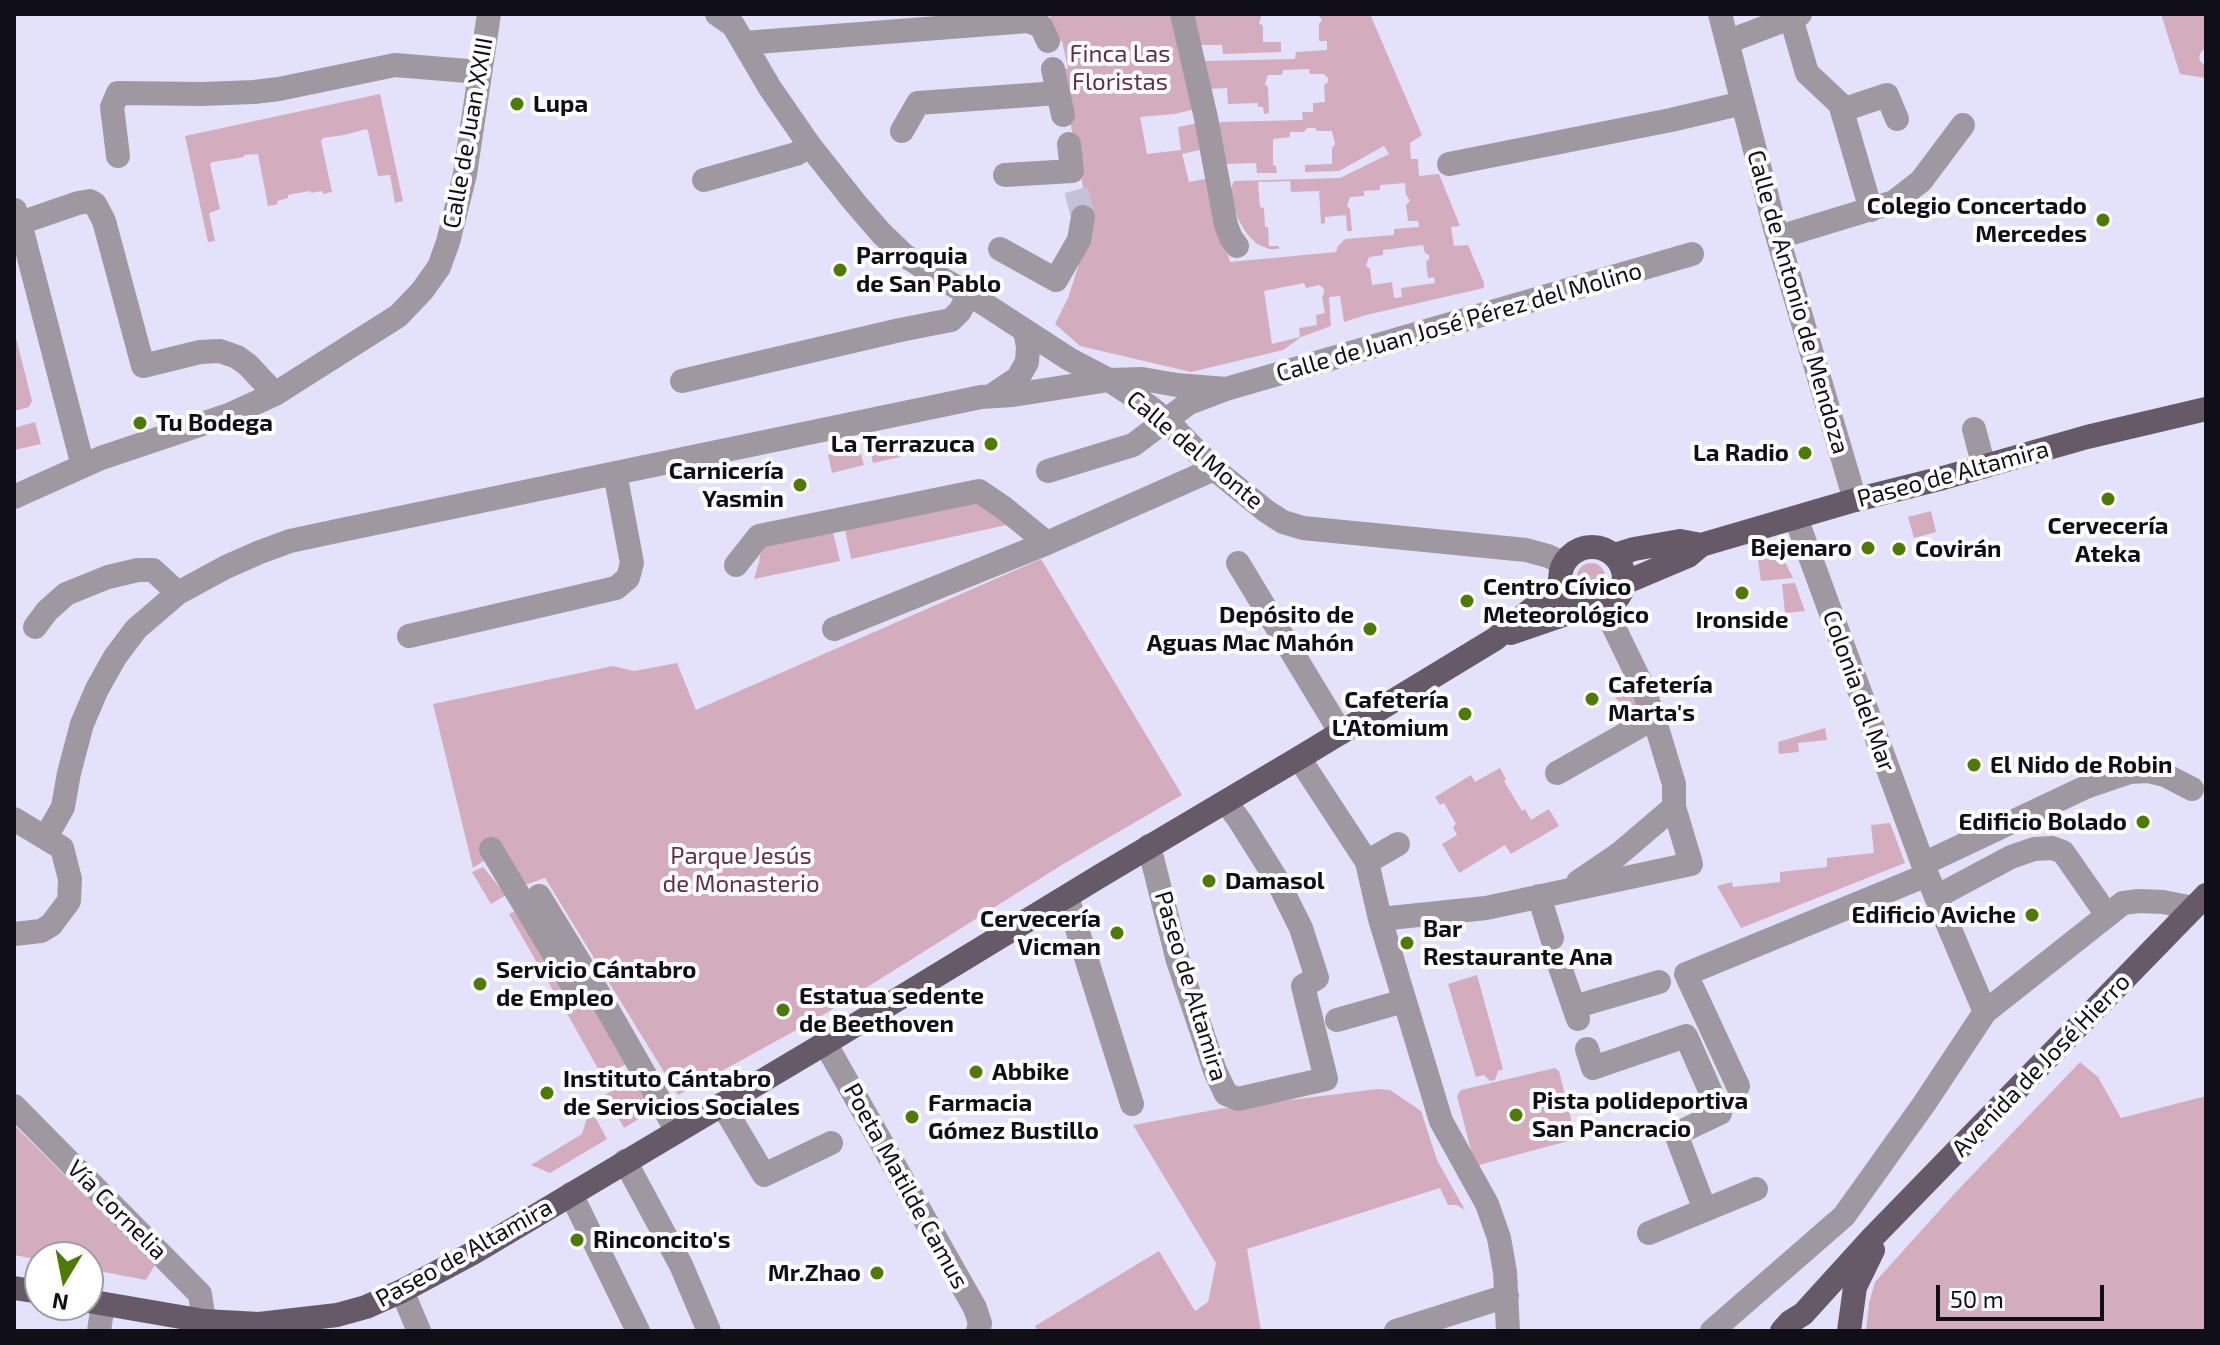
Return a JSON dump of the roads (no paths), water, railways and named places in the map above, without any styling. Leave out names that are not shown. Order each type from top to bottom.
[{"type":"main road","name":"Paseo de Altamira","points":[[1624,583],[1688,556],[1701,545],[2087,437],[2206,409]]},
{"type":"main road","name":"Paseo de Altamira","points":[[1615,555],[1680,541],[1701,545]]},
{"type":"main road","points":[[1587,547],[1602,547],[1615,555],[1621,563],[1624,583],[1618,598],[1593,609],[1572,604],[1564,596],[1562,574],[1573,552],[1587,547]]},
{"type":"main road","name":"Paseo de Altamira","points":[[104,1303],[204,1321],[259,1324],[337,1315],[366,1307],[402,1291],[473,1253],[1495,639],[1562,574]]},
{"type":"main road","name":"Paseo de Altamira","points":[[1495,639],[1593,609]]},
{"type":"main road","name":"Avenida de José Hierro","points":[[1782,1331],[1790,1322],[1801,1323],[1888,1222],[2200,901]]},
{"type":"main road","name":"Avenida de José Hierro","points":[[1849,1331],[1855,1287],[1888,1222]]},
{"type":"street","name":"Calle de Juan XXIII","points":[[14,497],[101,458],[229,415],[275,394],[398,316],[439,267],[448,242],[465,174],[489,14]]},
{"type":"street","name":"Calle del Monte","points":[[717,14],[733,25],[770,88],[810,146],[856,204],[904,255],[1158,413],[1214,469],[1266,511],[1283,522],[1303,528],[1526,550],[1548,556],[1562,574]]},
{"type":"street","points":[[1182,14],[1226,225],[1237,246]]},
{"type":"street","name":"Calle de Antonio de Mendoza","points":[[1720,14],[1779,237],[1855,500]]},
{"type":"street","points":[[1727,42],[1793,15],[1807,73],[1840,104],[1871,210]]},
{"type":"street","points":[[744,43],[1028,21],[1041,26],[1048,41]]},
{"type":"street","points":[[118,156],[112,107],[118,93],[254,92],[395,65],[480,72]]},
{"type":"street","points":[[902,131],[918,103],[1058,92]]},
{"type":"street","points":[[1842,110],[1887,95],[1897,119]]},
{"type":"street","points":[[1449,164],[1743,103]]},
{"type":"street","points":[[1779,237],[1894,202],[1921,181],[1963,125]]},
{"type":"street","points":[[1005,175],[1074,180],[1069,144]]},
{"type":"street","points":[[704,180],[796,154],[810,146]]},
{"type":"street","points":[[83,466],[17,216],[90,201],[95,204],[104,221],[143,366],[200,352],[220,351],[248,365],[275,394]]},
{"type":"street","points":[[1000,249],[1056,280],[1079,240],[1083,217]]},
{"type":"street","name":"Calle de Juan José Pérez del Molino","points":[[1158,413],[1226,389],[1692,254]]},
{"type":"street","points":[[682,381],[951,320],[969,294]]},
{"type":"street","name":"Calle de Juan José Pérez del Molino","points":[[992,396],[1018,378],[1027,362],[1025,331]]},
{"type":"street","name":"Calle de Juan José Pérez del Molino","points":[[46,837],[63,807],[82,724],[103,678],[136,629],[178,593],[260,552],[290,541],[992,396],[1109,380],[1142,379],[1226,389]]},
{"type":"street","name":"Calle de Juan José Pérez del Molino","points":[[1048,471],[1133,445],[1158,413],[1162,392],[1177,385]]},
{"type":"street","points":[[1974,429],[1984,467]]},
{"type":"street","points":[[834,629],[1047,543],[1214,469]]},
{"type":"street","points":[[409,636],[616,588],[628,578],[632,563],[615,473]]},
{"type":"street","points":[[736,565],[759,536],[979,491],[1047,543]]},
{"type":"street","name":"Colonia del Mar","points":[[1796,518],[1927,875]]},
{"type":"street","points":[[1238,563],[1341,733]]},
{"type":"street","points":[[35,627],[66,594],[108,577],[153,570],[178,593]]},
{"type":"street","points":[[1380,919],[1486,908],[1567,890],[1622,865],[1691,864],[1674,807],[1674,784],[1641,683],[1593,609]]},
{"type":"street","points":[[1557,773],[1654,718]]},
{"type":"street","points":[[1299,758],[1367,862],[1380,919],[1441,1121],[1487,1204],[1499,1238],[1508,1331]]},
{"type":"street","points":[[1738,1086],[1686,974],[1927,875],[2086,787],[2130,772],[2148,771],[2165,775],[2192,789]]},
{"type":"street","name":"Paseo de Altamira","points":[[1149,846],[1178,961],[1215,1071],[1226,1094],[1238,1099],[1326,1079],[1303,986],[1317,978],[1301,928],[1277,880],[1226,802]]},
{"type":"street","points":[[1622,865],[1674,807]]},
{"type":"street","points":[[14,819],[62,848],[70,879],[69,901],[58,918],[41,931],[14,934]]},
{"type":"street","points":[[1367,862],[1398,844]]},
{"type":"street","points":[[1927,875],[2034,849],[2052,848],[2063,852],[2107,915]]},
{"type":"street","points":[[491,849],[573,986],[597,991]]},
{"type":"street","points":[[1927,875],[1985,1012]]},
{"type":"street","points":[[539,896],[677,1131]]},
{"type":"street","points":[[1539,896],[1552,938]]},
{"type":"street","points":[[1067,897],[1132,1104]]},
{"type":"street","name":"Avenida de José Hierro","points":[[1712,1331],[1844,1216],[1985,1012],[2123,903],[2200,901]]},
{"type":"street","points":[[1560,967],[1576,1013],[1659,982]]},
{"type":"street","points":[[1337,1020],[1404,1001]]},
{"type":"street","points":[[1587,1049],[1593,1068],[1686,1036],[1720,1113],[1676,1134],[1705,1210]]},
{"type":"street","name":"Poeta Matilde Camus","points":[[825,1043],[975,1308],[980,1323],[978,1331]]},
{"type":"street","points":[[722,1104],[764,1175],[831,1143]]},
{"type":"street","name":"Vía Cornelia","points":[[14,1106],[200,1294],[204,1321]]},
{"type":"street","points":[[625,1161],[681,1265],[709,1331]]},
{"type":"street","points":[[1649,1233],[1756,1189]]},
{"type":"street","points":[[571,1194],[638,1331]]},
{"type":"street","points":[[402,1291],[419,1331]]},
{"type":"street","points":[[1396,1331],[1507,1296]]},
{"type":"tunnel","points":[[1076,190],[1083,217]]},
{"type":"place","name":"Lupa","points":[[517,104]]},
{"type":"place","name":"Colegio Concertado Mercedes","points":[[2103,220]]},
{"type":"place","name":"Parroquia de San Pablo","points":[[840,270]]},
{"type":"place","name":"Tu Bodega","points":[[140,423]]},
{"type":"place","name":"La Terrazuca","points":[[991,444]]},
{"type":"place","name":"La Radio","points":[[1805,453]]},
{"type":"place","name":"Carnicería Yasmin","points":[[800,485]]},
{"type":"place","name":"Cervecería Ateka","points":[[2108,499]]},
{"type":"place","name":"Bejenaro","points":[[1868,548]]},
{"type":"place","name":"Covirán","points":[[1899,549]]},
{"type":"place","name":"Ironside","points":[[1742,593]]},
{"type":"place","name":"Centro Cívico Meteorológico","points":[[1467,601]]},
{"type":"place","name":"Depósito de Aguas Mac Mahón","points":[[1370,629]]},
{"type":"place","name":"Cafetería Marta's","points":[[1592,699]]},
{"type":"place","name":"Cafetería L'Atomium","points":[[1465,714]]},
{"type":"place","name":"El Nido de Robin","points":[[1974,765]]},
{"type":"place","name":"Edificio Bolado","points":[[2143,822]]},
{"type":"place","name":"Damasol","points":[[1209,881]]},
{"type":"place","name":"Edificio Aviche","points":[[2032,915]]},
{"type":"place","name":"Cervecería Vicman","points":[[1117,933]]},
{"type":"place","name":"Bar Restaurante Ana","points":[[1407,943]]},
{"type":"place","name":"Servicio Cántabro de Empleo","points":[[480,984]]},
{"type":"place","name":"Estatua sedente de Beethoven","points":[[783,1010]]},
{"type":"place","name":"Abbike","points":[[976,1072]]},
{"type":"place","name":"Instituto Cántabro de Servicios Sociales","points":[[547,1093]]},
{"type":"place","name":"Pista polideportiva San Pancracio","points":[[1516,1115]]},
{"type":"place","name":"Farmacia Gómez Bustillo","points":[[912,1117]]},
{"type":"place","name":"Rinconcito's","points":[[577,1240]]},
{"type":"place","name":"Mr.Zhao","points":[[877,1273]]},
{"type":"park label","name":"Finca Las Floristas","points":[[1120,68]]},
{"type":"park label","name":"Parque Jesús de Monasterio","points":[[741,870]]}]
